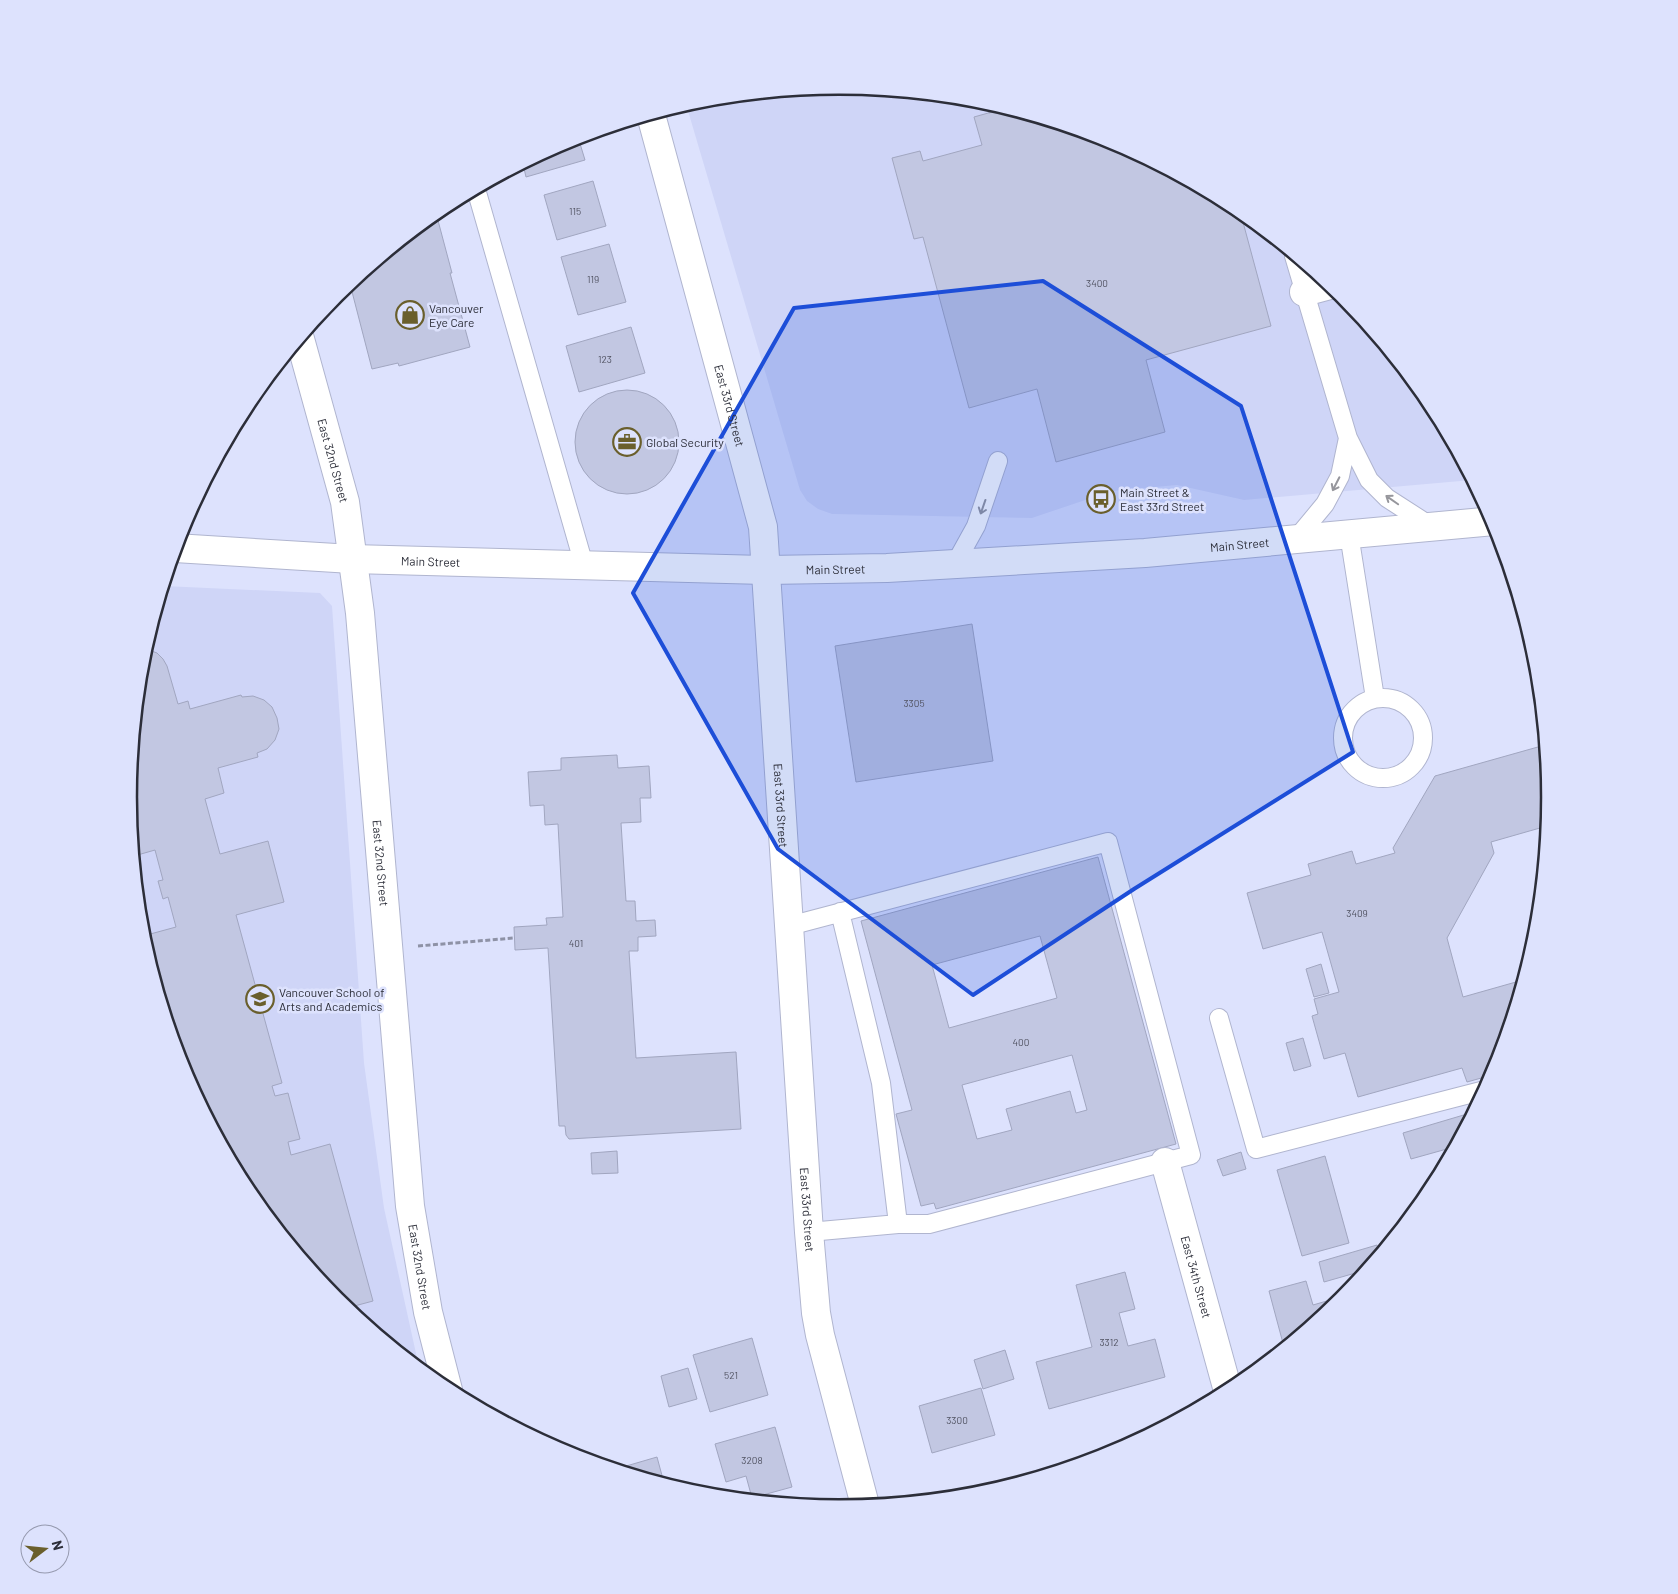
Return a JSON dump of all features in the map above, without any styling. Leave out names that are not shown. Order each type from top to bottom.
[{"type":"street","name":"East 33rd Street","points":[[652,120],[764,527],[809,1232],[816,1313],[863,1498]]},
{"type":"street","name":"East 32nd Street","points":[[302,345],[344,502],[360,613],[410,1206],[428,1312],[445,1378]]},
{"type":"street","name":"Main Street","points":[[182,548],[352,559],[767,570],[887,568],[1145,553],[1485,522]]},
{"type":"street","name":"East 34th Street","points":[[1164,1162],[1226,1383]]},
{"type":"lane","points":[[478,195],[584,565]]},
{"type":"lane","points":[[1306,273],[1317,288],[1348,438],[1369,480],[1387,498],[1432,527]]},
{"type":"lane","points":[[1296,539],[1325,504],[1340,476],[1348,438]]},
{"type":"lane","points":[[955,564],[976,526],[998,461]]},
{"type":"lane","points":[[1349,534],[1375,698]]},
{"type":"lane","points":[[1375,698],[1390,698],[1405,704],[1416,715],[1423,730],[1423,745],[1417,760],[1406,772],[1391,778],[1376,778],[1361,772],[1350,761],[1344,746],[1343,730],[1349,716],[1360,704],[1375,698]]},
{"type":"lane","points":[[789,926],[1108,842],[1191,1155],[929,1224],[898,1224],[809,1232]]},
{"type":"lane","points":[[840,912],[881,1083],[898,1224]]},
{"type":"lane","points":[[1219,1018],[1256,1149],[1476,1092]]},
{"type":"path","points":[[387,948],[514,938]]},
{"type":"highlighted area","points":[[1043,281],[1241,406],[1353,752],[1134,889],[973,995],[778,849],[633,593],[794,308]]},
{"type":"shaded area","points":[[839,95],[931,101],[976,108],[1065,132],[1108,148],[1149,167],[1229,213],[1302,269],[1335,301],[1367,334],[1423,407],[1466,481],[1244,500],[1177,485],[1112,491],[1032,518],[832,514],[818,509],[807,501],[800,490],[688,111],[747,101]]},
{"type":"shaded area","name":"Vancouver School of Arts and Academics","points":[[169,586],[320,593],[332,606],[364,1063],[384,1208],[417,1358],[376,1325],[311,1260],[255,1187],[209,1107],[190,1066],[174,1023],[150,934],[143,889],[137,797],[143,705],[150,660]]},
{"type":"building","points":[[992,112],[1065,132],[1108,148],[1190,189],[1243,223],[1271,326],[1146,360],[1165,432],[1056,462],[1037,389],[969,408],[923,237],[914,239],[892,158],[920,151],[923,161],[982,145],[974,117]]},
{"type":"building","points":[[580,144],[585,160],[526,177],[524,170]]},
{"type":"building","points":[[593,181],[606,226],[557,240],[544,195]]},
{"type":"building","name":"Vancouver Eye Care","points":[[438,221],[470,347],[399,366],[398,363],[372,369],[352,292],[412,240]]},
{"type":"building","points":[[609,244],[626,302],[578,315],[561,257]]},
{"type":"building","points":[[631,327],[645,373],[579,392],[566,346]]},
{"type":"building","name":"Global Security","points":[[627,390],[647,394],[664,405],[675,422],[679,442],[675,462],[664,479],[647,490],[627,494],[607,490],[590,479],[579,462],[575,442],[579,422],[590,405],[607,394]]},
{"type":"building","points":[[972,624],[993,761],[856,782],[835,646]]},
{"type":"building","points":[[152,651],[157,653],[167,666],[178,704],[188,701],[190,709],[241,695],[242,697],[253,696],[264,700],[272,707],[277,718],[279,729],[275,740],[267,749],[257,753],[258,757],[218,768],[224,793],[205,799],[220,854],[268,841],[284,902],[236,915],[282,1083],[272,1086],[275,1096],[288,1093],[300,1139],[288,1142],[291,1155],[330,1144],[373,1301],[356,1306],[311,1260],[255,1187],[209,1107],[190,1066],[174,1023],[150,934],[176,927],[168,897],[163,899],[158,881],[163,880],[155,850],[140,854],[137,797],[143,705]]},
{"type":"building","points":[[1539,747],[1541,797],[1540,828],[1491,842],[1494,853],[1447,938],[1463,997],[1516,982],[1504,1023],[1483,1078],[1467,1082],[1462,1068],[1358,1097],[1345,1053],[1324,1059],[1312,1016],[1318,1014],[1314,999],[1339,992],[1322,932],[1263,949],[1247,893],[1311,875],[1308,864],[1352,851],[1356,864],[1395,853],[1393,848],[1435,776]]},
{"type":"building","points":[[617,755],[618,768],[649,766],[651,798],[640,798],[641,822],[621,823],[626,901],[635,901],[636,921],[655,920],[656,936],[638,937],[638,951],[629,951],[636,1058],[736,1052],[741,1129],[569,1139],[566,1135],[565,1126],[559,1126],[548,948],[515,950],[514,927],[547,925],[546,918],[563,917],[558,824],[545,825],[544,805],[530,806],[528,772],[561,770],[561,758]]},
{"type":"building","points":[[1098,857],[1176,1144],[936,1209],[934,1203],[921,1206],[896,1114],[912,1110],[861,921]],"holes":[[[1040,936],[1057,998],[949,1028],[932,965]],[[1072,1055],[1087,1110],[1076,1113],[1070,1091],[1006,1109],[1012,1130],[977,1139],[962,1085]]]},
{"type":"building","points":[[1321,964],[1329,993],[1314,997],[1306,969]]},
{"type":"building","points":[[1303,1038],[1311,1066],[1294,1071],[1286,1043]]},
{"type":"building","points":[[1465,1115],[1446,1149],[1411,1159],[1403,1133]]},
{"type":"building","points":[[617,1151],[618,1173],[592,1174],[591,1153]]},
{"type":"building","points":[[1241,1152],[1246,1169],[1223,1176],[1217,1160]]},
{"type":"building","points":[[1325,1156],[1349,1243],[1302,1256],[1277,1170]]},
{"type":"building","points":[[1377,1245],[1367,1260],[1354,1273],[1324,1282],[1319,1262]]},
{"type":"building","points":[[1125,1272],[1135,1309],[1119,1313],[1128,1346],[1155,1339],[1165,1377],[1049,1409],[1036,1362],[1092,1347],[1076,1285]]},
{"type":"building","points":[[1306,1281],[1313,1305],[1327,1301],[1282,1341],[1269,1291]]},
{"type":"building","points":[[752,1338],[768,1395],[710,1412],[693,1355]]},
{"type":"building","points":[[1005,1350],[1014,1379],[983,1389],[974,1360]]},
{"type":"building","points":[[688,1368],[697,1399],[669,1407],[661,1376]]},
{"type":"building","points":[[981,1388],[995,1435],[932,1453],[919,1406]]},
{"type":"building","points":[[775,1427],[792,1487],[765,1495],[751,1493],[746,1476],[726,1482],[715,1444]]},
{"type":"building","points":[[657,1457],[662,1476],[657,1475],[626,1466]]},
{"type":"place","name":"Vancouver Eye Care","points":[[410,315]]},
{"type":"place","name":"Global Security","points":[[627,442]]},
{"type":"place","name":"Main Street & East 33rd Street","points":[[1101,499]]},
{"type":"place","name":"Vancouver School of Arts and Academics","points":[[260,999]]}]
